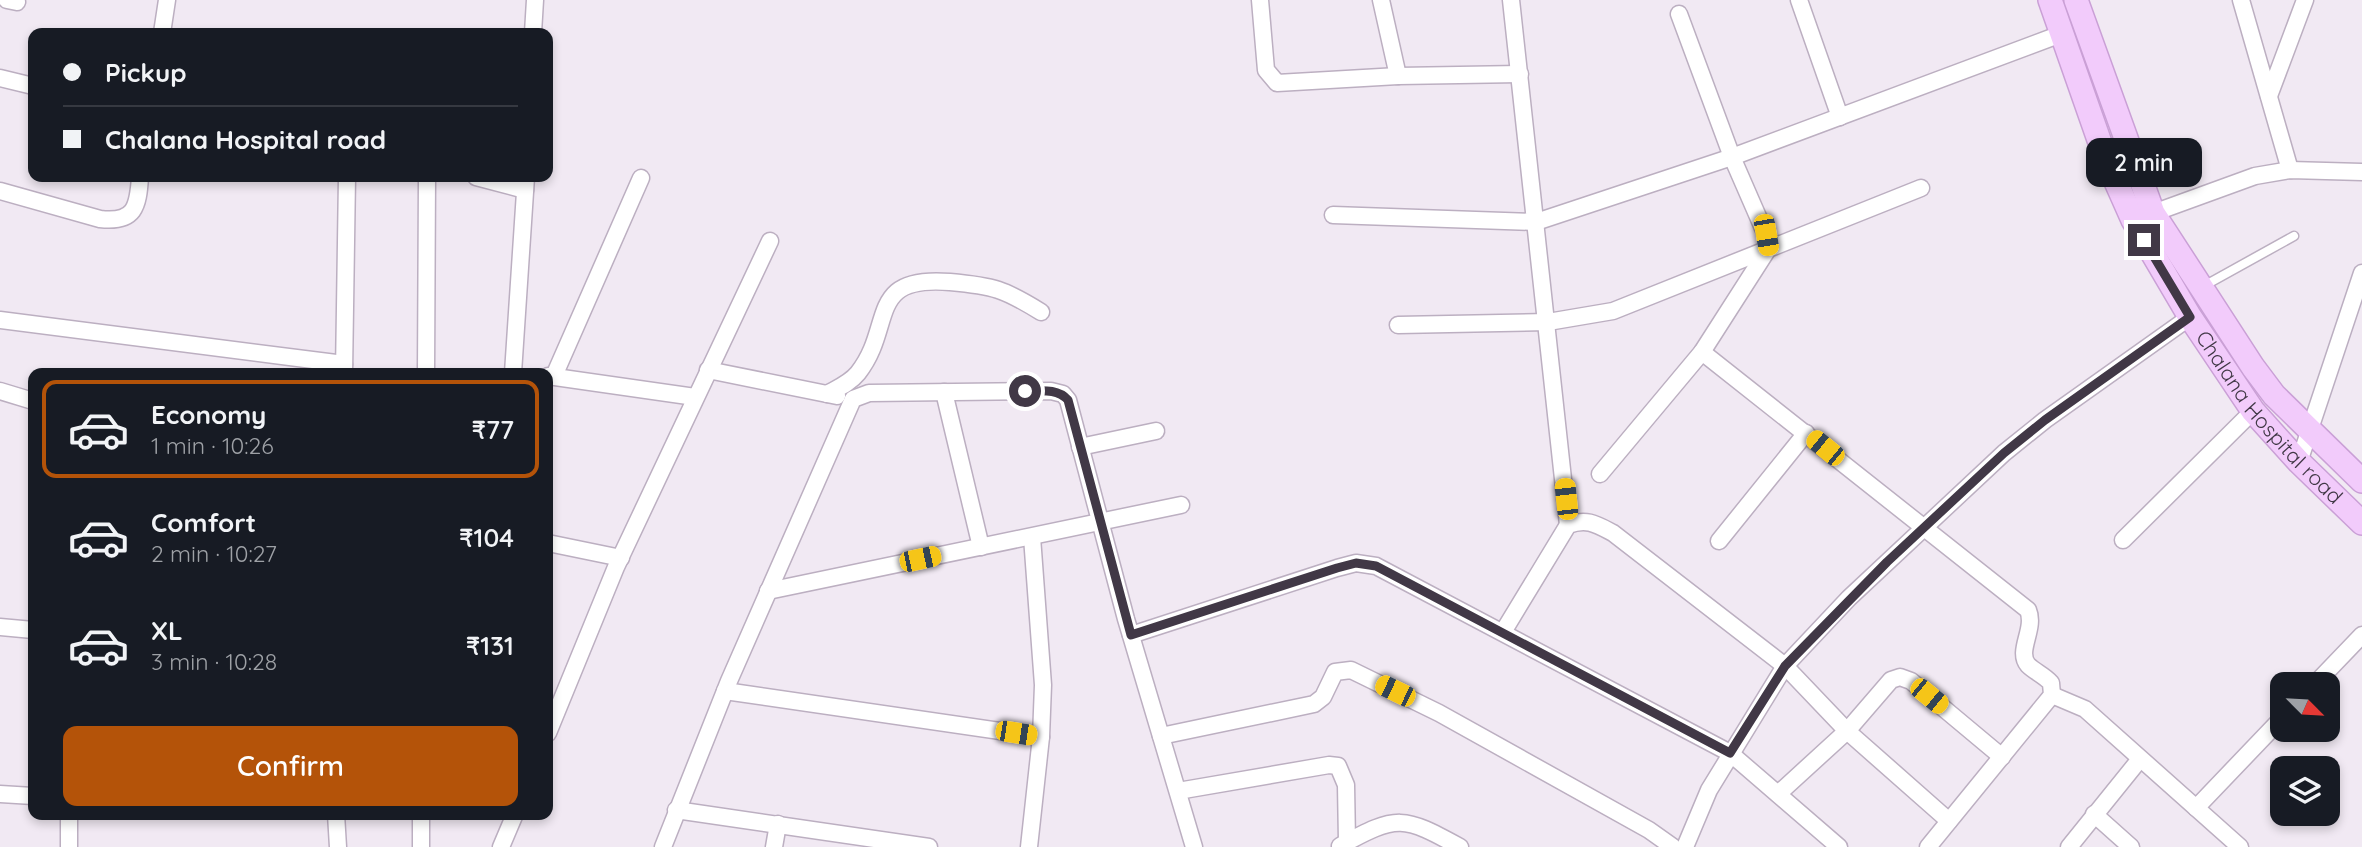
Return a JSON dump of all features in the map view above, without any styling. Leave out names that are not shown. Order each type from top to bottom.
[{"type":"street","points":[[163,28],[167,0]]},
{"type":"street","points":[[533,28],[535,0]]},
{"type":"street","points":[[1260,0],[1266,70],[1277,83],[1398,76],[1520,74]]},
{"type":"street","points":[[1381,0],[1398,76]]},
{"type":"street","points":[[1503,632],[1568,525],[1548,321],[1511,0]]},
{"type":"street","points":[[1800,0],[1840,117]]},
{"type":"street","name":"Chalana Hospital road","points":[[2050,0],[2105,157],[2143,217],[2201,288],[2274,395],[2362,481]]},
{"type":"street","name":"Chalana Hospital road","points":[[2076,0],[2143,217],[2190,317],[2253,411],[2299,462],[2362,523]]},
{"type":"street","points":[[2241,0],[2290,170]]},
{"type":"street","points":[[2269,96],[2305,0]]},
{"type":"street","points":[[1600,474],[1702,352],[1768,249],[1766,235],[1732,157],[1679,14]]},
{"type":"street","points":[[1333,215],[1536,222],[1732,157],[2061,34]]},
{"type":"street","points":[[0,78],[28,85]]},
{"type":"street","points":[[2143,217],[2255,176],[2290,170],[2362,172]]},
{"type":"street","points":[[553,372],[641,178]]},
{"type":"street","points":[[0,191],[116,221],[130,215],[138,202],[140,182]]},
{"type":"street","points":[[0,320],[344,368],[347,182]]},
{"type":"street","points":[[426,368],[427,182]]},
{"type":"street","points":[[513,368],[525,183]]},
{"type":"street","points":[[1398,325],[1548,321],[1613,311],[1921,188]]},
{"type":"street","points":[[553,721],[621,558],[770,241]]},
{"type":"street","points":[[2299,462],[2362,273]]},
{"type":"street","points":[[827,394],[858,374],[893,296],[912,282],[990,285],[1005,290],[1041,312]]},
{"type":"street","points":[[1685,847],[1709,790],[1785,666],[1924,527],[2045,420],[2190,317]]},
{"type":"street","points":[[1702,352],[2028,610],[2032,620],[2023,655],[2028,665],[2051,683],[2052,695],[1928,847]]},
{"type":"street","points":[[708,370],[853,399],[869,393],[1051,391],[1063,394],[1068,400],[1131,635],[1194,847]]},
{"type":"street","points":[[553,376],[695,397]]},
{"type":"street","points":[[0,391],[28,399]]},
{"type":"street","points":[[944,392],[981,547]]},
{"type":"street","points":[[663,847],[725,691],[853,399]]},
{"type":"street","points":[[2123,540],[2253,411]]},
{"type":"street","points":[[1080,447],[1156,431]]},
{"type":"street","points":[[1719,541],[1805,433]]},
{"type":"street","points":[[768,591],[1181,505]]},
{"type":"street","points":[[1568,525],[1581,520],[1613,533],[1785,666],[1847,732],[1949,821]]},
{"type":"street","points":[[1029,847],[1041,737],[1043,656],[1032,537]]},
{"type":"street","points":[[553,544],[621,558]]},
{"type":"street","points":[[1131,635],[1356,563],[1376,566],[1402,577],[1730,753],[1839,847]]},
{"type":"street","points":[[0,628],[28,630]]},
{"type":"street","points":[[2327,672],[2362,635]]},
{"type":"street","points":[[1161,736],[1314,704],[1323,697],[1335,672],[1351,670],[1439,713],[1649,830],[1673,847]]},
{"type":"street","points":[[1778,794],[1847,732],[1891,680],[1900,677],[1911,681],[2002,757]]},
{"type":"street","points":[[725,691],[1041,737]]},
{"type":"street","points":[[2052,695],[2069,699],[2085,709],[2240,847]]},
{"type":"street","points":[[2196,808],[2270,731]]},
{"type":"street","points":[[2069,847],[2140,759]]},
{"type":"street","points":[[1178,791],[1329,765],[1338,766],[1346,785],[1342,844]]},
{"type":"street","points":[[0,794],[28,796]]},
{"type":"street","points":[[676,810],[929,847]]},
{"type":"street","points":[[2094,814],[2131,847]]},
{"type":"street","points":[[69,820],[69,847]]},
{"type":"street","points":[[336,820],[338,847]]},
{"type":"street","points":[[421,820],[421,847]]},
{"type":"street","points":[[501,847],[512,820]]},
{"type":"street","points":[[1342,844],[1371,828],[1404,821],[1421,826],[1460,847]]},
{"type":"street","points":[[774,847],[778,824]]},
{"type":"lane","points":[[2201,288],[2294,236]]},
{"type":"route","points":[[1025,391],[1051,391],[1063,394],[1068,400],[1131,635],[1337,568],[1356,563],[1376,566],[1402,577],[1730,753],[1785,666],[1849,598],[2004,453],[2045,420],[2190,317],[2144,240]]}]
